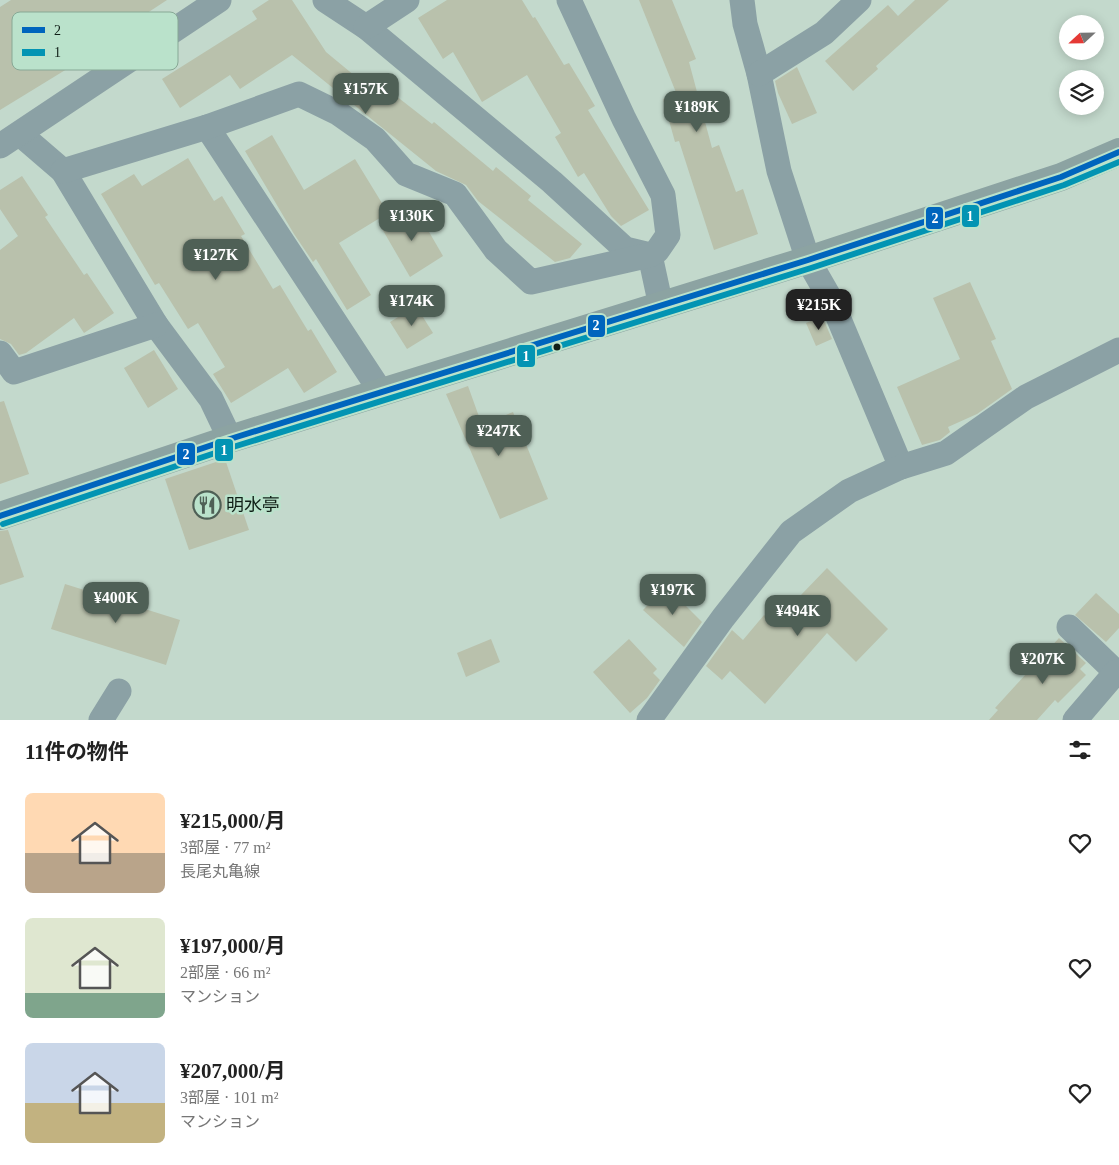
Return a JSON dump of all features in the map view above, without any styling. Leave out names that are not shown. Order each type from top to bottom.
[{"type":"main road","points":[[0,516],[230,439],[558,340],[808,260],[1061,176],[1119,152]]},
{"type":"street","points":[[178,27],[218,0]]},
{"type":"street","points":[[325,0],[366,27],[552,182],[625,249],[650,255]]},
{"type":"street","points":[[366,27],[407,0]]},
{"type":"street","points":[[64,171],[206,127],[299,94],[338,113],[375,139],[406,174],[455,194],[496,250],[531,282],[650,255],[657,252],[668,235],[663,195],[624,119],[569,0]]},
{"type":"street","points":[[742,0],[745,24],[759,74],[779,171],[808,260],[831,300],[901,467]]},
{"type":"street","points":[[759,74],[824,33],[859,0]]},
{"type":"street","points":[[114,70],[10,140],[64,171],[156,325],[211,399],[230,439]]},
{"type":"street","points":[[206,127],[381,392]]},
{"type":"street","points":[[650,255],[661,306]]},
{"type":"street","points":[[0,352],[14,372],[156,325]]},
{"type":"street","points":[[649,720],[724,618],[792,532],[849,491],[901,467],[946,453],[1026,397],[1119,350]]},
{"type":"street","points":[[1068,627],[1118,673],[1076,720]]},
{"type":"street","points":[[101,720],[119,691]]},
{"type":"building","points":[[11,0],[167,0],[149,12],[12,12],[12,70],[65,70],[0,110],[0,7]]},
{"type":"building","points":[[269,0],[292,0],[326,52],[384,100],[391,92],[432,124],[434,122],[493,171],[496,167],[531,196],[528,200],[582,244],[570,258],[555,262],[478,201],[466,185],[436,171],[292,55],[240,89],[230,75],[180,108],[162,79],[257,19],[252,11]]},
{"type":"building","points":[[447,0],[522,0],[533,18],[535,17],[564,65],[569,63],[595,106],[588,110],[649,210],[621,226],[611,216],[584,173],[578,177],[555,137],[561,133],[527,75],[482,102],[453,52],[443,59],[418,18]]},
{"type":"building","points":[[639,0],[672,0],[696,59],[689,62],[712,148],[719,145],[736,192],[743,189],[758,234],[714,250],[679,141],[675,142],[663,99],[677,95]]},
{"type":"building","points":[[915,0],[949,0],[876,66],[878,69],[853,91],[825,61],[888,5],[898,16]]},
{"type":"building","points":[[797,67],[817,113],[792,124],[778,93],[775,81]]},
{"type":"building","points":[[272,135],[304,190],[355,159],[388,213],[339,243],[371,295],[347,310],[316,259],[313,262],[294,234],[245,151]]},
{"type":"building","points":[[188,158],[214,201],[222,196],[245,234],[241,236],[273,289],[280,285],[308,331],[311,329],[337,372],[304,393],[288,368],[231,403],[213,374],[225,367],[198,323],[188,329],[159,283],[155,285],[101,194],[134,174],[142,186]]},
{"type":"building","points":[[22,176],[48,215],[45,217],[84,275],[87,273],[114,313],[84,333],[74,318],[26,353],[19,355],[11,344],[0,339],[0,250],[18,236],[0,209],[0,190]]},
{"type":"building","points":[[414,206],[443,256],[410,277],[381,227]]},
{"type":"building","points":[[970,282],[996,339],[991,341],[1012,389],[977,414],[948,427],[950,432],[940,440],[922,445],[897,387],[960,359],[933,298]]},
{"type":"building","points":[[416,306],[433,333],[407,349],[390,322]]},
{"type":"building","points":[[822,316],[832,339],[816,346],[806,323]]},
{"type":"building","points":[[154,350],[178,389],[148,408],[124,368]]},
{"type":"building","points":[[468,386],[482,425],[513,412],[548,499],[500,519],[446,394]]},
{"type":"building","points":[[4,401],[29,474],[0,484],[0,402]]},
{"type":"building","name":"明水亭","points":[[225,459],[249,530],[189,550],[165,479]]},
{"type":"building","points":[[8,530],[24,577],[0,585],[0,531]]},
{"type":"building","points":[[827,568],[888,629],[856,662],[827,633],[765,704],[730,671],[722,680],[706,666],[732,630],[743,640],[764,615],[774,623]]},
{"type":"building","points":[[65,584],[180,620],[166,665],[51,629]]},
{"type":"building","points":[[666,586],[702,622],[684,647],[643,610]]},
{"type":"building","points":[[1096,593],[1119,614],[1119,628],[1106,642],[1075,615]]},
{"type":"building","points":[[1059,638],[1086,663],[1080,669],[1086,675],[1058,703],[1055,700],[1037,720],[989,720],[998,710],[995,708]]},
{"type":"building","points":[[491,639],[500,662],[466,677],[457,653]]},
{"type":"building","points":[[629,639],[657,669],[653,673],[660,680],[647,698],[630,713],[593,672]]},
{"type":"transit line","name":"2","points":[[0,516],[230,439],[808,260],[1061,177],[1119,152]]},
{"type":"transit line","name":"1","points":[[3,524],[233,447],[811,268],[1064,185],[1119,162]]},
{"type":"place","name":"明水亭","points":[[207,505]]}]
